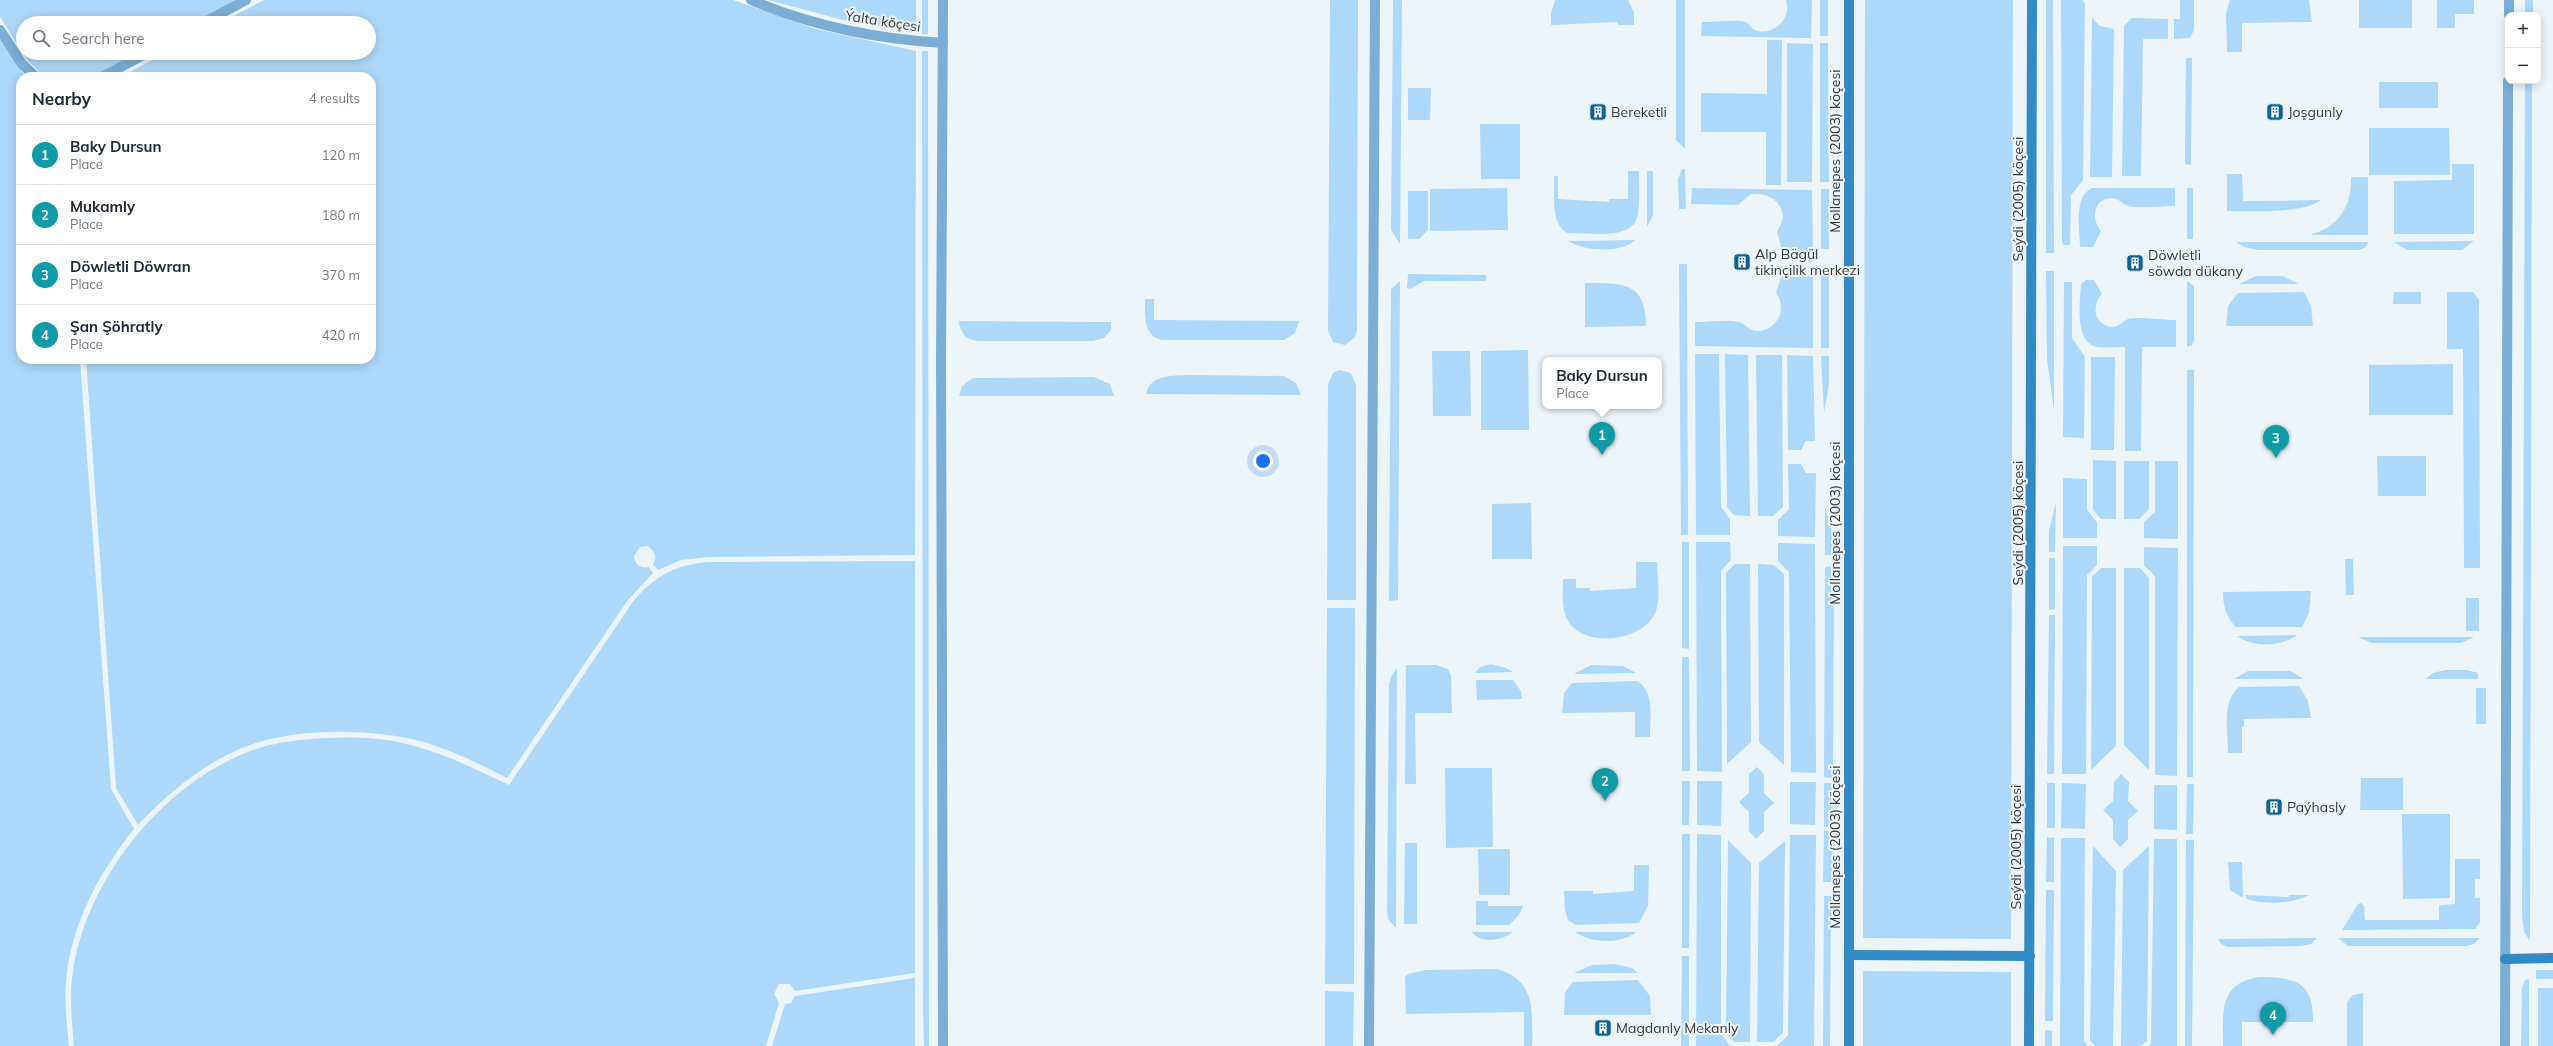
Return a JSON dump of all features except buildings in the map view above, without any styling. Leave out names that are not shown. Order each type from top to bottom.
[{"type":"street","points":[[216,16],[246,0]]},
{"type":"street","name":"Ýalta köçesi","points":[[752,0],[799,17],[863,34],[943,43]]},
{"type":"street","points":[[943,1046],[941,360],[944,0]]},
{"type":"street","points":[[1369,1046],[1375,0]]},
{"type":"street","name":"Mollanepes (2003) köçesi","points":[[1848,1046],[1849,0]]},
{"type":"street","name":"Seýdi (2005) köçesi","points":[[2029,1046],[2032,0]]},
{"type":"street","points":[[2509,0],[2509,12]]},
{"type":"street","points":[[0,30],[16,55]]},
{"type":"street","points":[[19,60],[31,72]]},
{"type":"street","points":[[111,72],[134,60]]},
{"type":"street","points":[[2505,1046],[2508,84]]},
{"type":"street","points":[[1849,955],[2030,956]]},
{"type":"street","points":[[2505,959],[2553,958]]},
{"type":"shaded area","points":[[0,0],[236,0],[206,16],[16,16],[16,42],[0,17]]},
{"type":"shaded area","points":[[264,0],[733,0],[816,29],[916,51],[915,555],[708,557],[681,560],[658,570],[653,564],[655,556],[652,550],[647,546],[640,547],[634,556],[638,565],[641,567],[649,567],[653,573],[628,600],[507,778],[445,749],[403,737],[357,732],[308,733],[284,736],[262,741],[242,748],[199,771],[173,792],[138,825],[116,788],[86,364],[376,364],[376,72],[130,72],[152,60],[376,60],[376,16],[234,16]]},
{"type":"shaded area","points":[[768,0],[916,0],[916,32],[843,20]]},
{"type":"shaded area","points":[[922,0],[928,0],[928,34],[922,34]]},
{"type":"shaded area","points":[[1330,0],[1358,0],[1357,330],[1355,337],[1345,345],[1333,342],[1328,330]]},
{"type":"shaded area","points":[[1393,0],[1402,0],[1400,244],[1391,230]]},
{"type":"shaded area","points":[[1555,0],[1628,0],[1634,13],[1634,25],[1618,25],[1618,22],[1551,25],[1551,13]]},
{"type":"shaded area","points":[[1676,0],[1685,0],[1685,149],[1676,140]]},
{"type":"shaded area","points":[[1786,0],[1812,0],[1811,38],[1701,36],[1702,22],[1742,21],[1746,22],[1755,30],[1769,31],[1780,24],[1784,19],[1787,7]]},
{"type":"shaded area","points":[[1820,0],[1828,0],[1828,36],[1820,36]]},
{"type":"shaded area","points":[[1865,0],[2013,0],[2011,939],[1863,938]]},
{"type":"shaded area","points":[[2046,0],[2053,0],[2054,253],[2046,253]]},
{"type":"shaded area","points":[[2061,0],[2082,0],[2085,4],[2083,180],[2071,195],[2070,245],[2063,245],[2062,241]]},
{"type":"shaded area","points":[[2180,0],[2194,0],[2194,30],[2190,38],[2174,39],[2174,19],[2180,19]]},
{"type":"shaded area","points":[[2230,0],[2309,0],[2312,22],[2242,23],[2242,52],[2227,52],[2226,13]]},
{"type":"shaded area","points":[[2359,0],[2412,0],[2412,28],[2359,28]]},
{"type":"shaded area","points":[[2437,0],[2474,0],[2474,14],[2455,14],[2455,28],[2437,28]]},
{"type":"shaded area","points":[[2525,0],[2533,0],[2533,12],[2525,12]]},
{"type":"shaded area","points":[[2092,18],[2100,26],[2114,29],[2112,177],[2090,177]]},
{"type":"shaded area","points":[[2132,18],[2168,19],[2168,39],[2143,39],[2141,176],[2122,176],[2124,26]]},
{"type":"shaded area","points":[[0,39],[23,72],[16,72],[16,364],[80,364],[111,789],[134,829],[121,845],[99,881],[80,920],[74,940],[69,961],[65,990],[69,1046],[0,1046]]},
{"type":"shaded area","points":[[1767,40],[1782,40],[1781,185],[1766,185],[1766,132],[1701,132],[1701,93],[1767,94]]},
{"type":"shaded area","points":[[1787,43],[1813,44],[1812,182],[1787,182]]},
{"type":"shaded area","points":[[1820,43],[1828,43],[1829,182],[1820,182]]},
{"type":"shaded area","points":[[922,51],[928,51],[929,1046],[924,1046],[923,1012]]},
{"type":"shaded area","points":[[2186,58],[2192,58],[2191,165],[2185,164]]},
{"type":"shaded area","points":[[27,60],[124,60],[101,72],[40,72]]},
{"type":"shaded area","points":[[2379,82],[2438,82],[2438,108],[2379,108]]},
{"type":"shaded area","points":[[2525,84],[2532,84],[2530,941],[2524,932],[2522,916]]},
{"type":"shaded area","points":[[1408,88],[1431,88],[1430,120],[1408,120]]},
{"type":"shaded area","points":[[1480,124],[1520,124],[1520,179],[1481,179]]},
{"type":"shaded area","points":[[2369,128],[2449,128],[2450,175],[2369,175]]},
{"type":"shaded area","points":[[2452,164],[2474,164],[2474,234],[2394,234],[2394,181],[2452,180]]},
{"type":"shaded area","points":[[1682,169],[1685,169],[1686,209],[1679,209],[1678,179]]},
{"type":"shaded area","points":[[1628,171],[1639,171],[1639,203],[1635,223],[1628,229],[1609,234],[1567,233],[1562,228],[1558,222],[1554,208],[1554,176],[1558,176],[1558,199],[1609,202],[1609,199],[1628,199]]},
{"type":"shaded area","points":[[1647,171],[1653,171],[1653,215],[1647,227]]},
{"type":"shaded area","points":[[2227,174],[2242,174],[2243,201],[2321,200],[2302,208],[2290,210],[2227,211]]},
{"type":"shaded area","points":[[2351,177],[2368,177],[2368,235],[2310,235],[2329,227],[2342,214],[2349,197]]},
{"type":"shaded area","points":[[1507,188],[1508,230],[1430,231],[1430,189]]},
{"type":"shaded area","points":[[1692,188],[1812,190],[1813,251],[1782,251],[1777,231],[1783,216],[1782,210],[1773,199],[1759,194],[1751,194],[1738,205],[1691,204]]},
{"type":"shaded area","points":[[2092,188],[2175,188],[2175,206],[2133,207],[2128,206],[2114,198],[2105,199],[2100,202],[2096,210],[2096,221],[2101,231],[2093,247],[2080,247],[2080,206],[2082,198],[2086,192]]},
{"type":"shaded area","points":[[2187,188],[2193,188],[2193,239],[2187,239]]},
{"type":"shaded area","points":[[1821,189],[1829,189],[1829,249],[1821,249]]},
{"type":"shaded area","points":[[1408,191],[1428,191],[1428,230],[1419,239],[1408,239]]},
{"type":"shaded area","points":[[1635,240],[1621,247],[1602,250],[1583,247],[1568,241]]},
{"type":"shaded area","points":[[2474,241],[2462,250],[2407,250],[2394,242]]},
{"type":"shaded area","points":[[2236,242],[2368,242],[2366,247],[2359,250],[2258,250],[2244,247]]},
{"type":"shaded area","points":[[1679,264],[1687,264],[1688,535],[1681,535]]},
{"type":"shaded area","points":[[2046,271],[2054,271],[2054,410],[2047,359]]},
{"type":"shaded area","points":[[1408,274],[1486,275],[1486,281],[1424,281],[1410,289],[1407,288]]},
{"type":"shaded area","points":[[1782,274],[1813,274],[1813,348],[1695,346],[1695,322],[1734,321],[1741,323],[1752,330],[1758,331],[1771,327],[1779,318],[1781,312],[1781,305],[1776,293]]},
{"type":"shaded area","points":[[1821,274],[1829,274],[1829,348],[1821,348]]},
{"type":"shaded area","points":[[2256,276],[2282,276],[2299,284],[2239,284]]},
{"type":"shaded area","points":[[2086,280],[2094,280],[2102,294],[2096,304],[2096,314],[2101,323],[2115,327],[2128,319],[2133,318],[2176,320],[2176,347],[2142,347],[2141,451],[2125,451],[2125,347],[2097,347],[2090,344],[2085,338],[2082,330],[2080,320],[2081,284]]},
{"type":"shaded area","points":[[1400,281],[1398,600],[1389,601],[1391,289]]},
{"type":"shaded area","points":[[2187,281],[2194,286],[2194,340],[2192,345],[2187,347]]},
{"type":"shaded area","points":[[2064,282],[2072,282],[2072,338],[2085,357],[2084,438],[2063,437]]},
{"type":"shaded area","points":[[1585,283],[1610,283],[1629,288],[1642,300],[1645,311],[1646,326],[1585,327]]},
{"type":"shaded area","points":[[2304,292],[2311,306],[2313,326],[2226,326],[2228,306],[2238,293]]},
{"type":"shaded area","points":[[2394,292],[2421,292],[2421,304],[2393,304]]},
{"type":"shaded area","points":[[2447,292],[2473,292],[2479,300],[2480,568],[2464,568],[2463,349],[2447,349]]},
{"type":"shaded area","points":[[1145,299],[1154,299],[1154,320],[1299,321],[1295,333],[1284,340],[1162,340],[1156,338],[1148,329],[1145,318]]},
{"type":"shaded area","points":[[959,321],[1111,322],[1111,330],[1104,338],[1093,341],[978,341],[970,339],[964,335]]},
{"type":"shaded area","points":[[1528,350],[1529,430],[1481,430],[1481,351]]},
{"type":"shaded area","points":[[1432,351],[1470,351],[1471,416],[1433,416]]},
{"type":"shaded area","points":[[1695,354],[1719,354],[1721,507],[1730,519],[1730,535],[1696,535]]},
{"type":"shaded area","points":[[1725,354],[1748,355],[1750,516],[1734,515],[1727,507]]},
{"type":"shaded area","points":[[1756,355],[1782,355],[1783,507],[1773,516],[1758,516]]},
{"type":"shaded area","points":[[1787,355],[1813,356],[1815,441],[1806,441],[1801,450],[1788,450]]},
{"type":"shaded area","points":[[1821,356],[1829,356],[1829,384],[1824,413]]},
{"type":"shaded area","points":[[2091,357],[2115,357],[2114,450],[2091,450]]},
{"type":"shaded area","points":[[2453,364],[2453,415],[2369,415],[2369,365]]},
{"type":"shaded area","points":[[1339,370],[1351,373],[1356,385],[1356,600],[1327,600],[1328,384],[1333,373]]},
{"type":"shaded area","points":[[2187,370],[2194,370],[2193,777],[2187,777]]},
{"type":"shaded area","points":[[1167,376],[1284,376],[1296,383],[1301,395],[1146,394],[1148,388],[1156,380]]},
{"type":"shaded area","points":[[1094,377],[1110,384],[1114,396],[959,396],[962,386],[973,378]]},
{"type":"shaded area","points":[[2377,456],[2426,456],[2426,496],[2378,496]]},
{"type":"shaded area","points":[[2093,460],[2116,461],[2116,519],[2101,519],[2093,510]]},
{"type":"shaded area","points":[[2124,461],[2149,461],[2149,509],[2139,519],[2124,519]]},
{"type":"shaded area","points":[[2155,461],[2178,461],[2178,539],[2144,538],[2144,522],[2155,512]]},
{"type":"shaded area","points":[[1788,464],[1801,464],[1806,473],[1816,473],[1815,537],[1778,536],[1778,520],[1789,509]]},
{"type":"shaded area","points":[[2063,478],[2087,479],[2087,510],[2097,522],[2097,538],[2063,538]]},
{"type":"shaded area","points":[[2056,502],[2055,552],[2049,552],[2049,531]]},
{"type":"shaded area","points":[[1531,503],[1532,559],[1492,559],[1492,504]]},
{"type":"shaded area","points":[[1825,507],[1832,532],[1834,555],[1825,555]]},
{"type":"shaded area","points":[[1682,542],[1689,542],[1689,649],[1682,648]]},
{"type":"shaded area","points":[[1696,542],[1730,542],[1731,560],[1721,571],[1722,772],[1697,771]]},
{"type":"shaded area","points":[[1778,543],[1815,544],[1816,773],[1791,772],[1789,572],[1778,561]]},
{"type":"shaded area","points":[[2063,546],[2097,546],[2097,565],[2087,575],[2086,774],[2062,774]]},
{"type":"shaded area","points":[[2144,547],[2178,548],[2177,776],[2155,775],[2155,576],[2144,565]]},
{"type":"shaded area","points":[[2049,558],[2055,558],[2055,609],[2049,610]]},
{"type":"shaded area","points":[[2345,559],[2353,559],[2354,595],[2346,595]]},
{"type":"shaded area","points":[[915,561],[915,973],[795,991],[790,984],[779,984],[774,994],[779,1003],[766,1046],[74,1046],[71,1000],[73,972],[81,937],[94,903],[112,869],[134,838],[160,810],[189,785],[220,765],[253,750],[279,743],[340,737],[367,738],[386,740],[423,748],[458,761],[509,785],[632,603],[648,586],[665,574],[685,566],[708,562]]},
{"type":"shaded area","points":[[1636,562],[1657,562],[1658,600],[1656,611],[1649,621],[1640,630],[1614,638],[1587,636],[1576,630],[1568,621],[1564,612],[1563,579],[1576,579],[1576,588],[1590,588],[1590,591],[1636,588]]},
{"type":"shaded area","points":[[1735,564],[1750,564],[1751,742],[1727,764],[1726,573]]},
{"type":"shaded area","points":[[1758,564],[1774,565],[1784,574],[1784,765],[1759,742]]},
{"type":"shaded area","points":[[1834,566],[1833,778],[1824,777],[1825,567]]},
{"type":"shaded area","points":[[2101,568],[2116,568],[2116,746],[2091,770],[2092,577]]},
{"type":"shaded area","points":[[2124,568],[2140,568],[2149,578],[2149,770],[2124,745]]},
{"type":"shaded area","points":[[2311,591],[2309,613],[2302,627],[2236,627],[2227,615],[2224,607],[2223,592]]},
{"type":"shaded area","points":[[2466,598],[2479,598],[2479,631],[2466,631]]},
{"type":"shaded area","points":[[1327,608],[1355,608],[1354,984],[1325,984]]},
{"type":"shaded area","points":[[2049,615],[2055,615],[2054,774],[2047,774]]},
{"type":"shaded area","points":[[2297,635],[2275,644],[2252,643],[2237,636]]},
{"type":"shaded area","points":[[2358,637],[2474,637],[2461,643],[2372,643]]},
{"type":"shaded area","points":[[1682,657],[1689,657],[1690,771],[1682,771]]},
{"type":"shaded area","points":[[1491,664],[1506,668],[1513,672],[1475,673],[1480,667]]},
{"type":"shaded area","points":[[1406,665],[1436,665],[1448,669],[1451,676],[1452,713],[1415,713],[1416,784],[1405,784]]},
{"type":"shaded area","points":[[1591,665],[1623,666],[1636,673],[1574,674]]},
{"type":"shaded area","points":[[1397,668],[1396,928],[1388,919],[1387,910],[1389,684],[1392,675]]},
{"type":"shaded area","points":[[2445,670],[2467,670],[2478,673],[2478,679],[2426,679],[2433,673]]},
{"type":"shaded area","points":[[2248,671],[2290,671],[2304,679],[2234,679]]},
{"type":"shaded area","points":[[1476,680],[1513,680],[1521,691],[1522,699],[1477,700]]},
{"type":"shaded area","points":[[1637,681],[1647,692],[1649,699],[1651,714],[1650,737],[1635,737],[1635,712],[1562,713],[1564,693],[1572,683]]},
{"type":"shaded area","points":[[2299,686],[2308,701],[2311,718],[2244,719],[2244,727],[2242,727],[2242,753],[2228,753],[2228,709],[2233,693],[2239,687]]},
{"type":"shaded area","points":[[2476,688],[2486,688],[2486,724],[2476,724]]},
{"type":"shaded area","points":[[1757,767],[1764,774],[1764,793],[1774,803],[1764,812],[1764,831],[1756,839],[1749,831],[1749,812],[1739,802],[1749,793],[1749,774]]},
{"type":"shaded area","points":[[1445,768],[1492,768],[1493,847],[1446,848]]},
{"type":"shaded area","points":[[2121,774],[2129,782],[2128,801],[2138,811],[2128,820],[2128,839],[2120,847],[2113,839],[2113,820],[2103,810],[2113,801],[2114,782]]},
{"type":"shaded area","points":[[2361,778],[2403,778],[2403,810],[2360,810]]},
{"type":"shaded area","points":[[1682,781],[1690,781],[1689,825],[1682,825]]},
{"type":"shaded area","points":[[1697,781],[1722,781],[1721,826],[1697,825]]},
{"type":"shaded area","points":[[1790,782],[1816,782],[1815,825],[1790,824]]},
{"type":"shaded area","points":[[1824,783],[1833,783],[1832,827],[1824,827]]},
{"type":"shaded area","points":[[2047,783],[2055,783],[2055,828],[2047,828]]},
{"type":"shaded area","points":[[2062,783],[2086,784],[2085,829],[2061,828]]},
{"type":"shaded area","points":[[2187,784],[2194,784],[2193,834],[2186,834]]},
{"type":"shaded area","points":[[2154,785],[2177,785],[2177,830],[2154,829]]},
{"type":"shaded area","points":[[2402,814],[2450,814],[2450,898],[2403,899]]},
{"type":"shaded area","points":[[1824,831],[1832,831],[1832,882],[1823,882]]},
{"type":"shaded area","points":[[1682,834],[1690,834],[1689,948],[1682,948]]},
{"type":"shaded area","points":[[1697,834],[1721,835],[1721,1033],[1730,1046],[1696,1046]]},
{"type":"shaded area","points":[[1790,835],[1816,835],[1814,1046],[1777,1046],[1788,1035]]},
{"type":"shaded area","points":[[2047,837],[2054,838],[2054,882],[2046,882]]},
{"type":"shaded area","points":[[2061,838],[2085,838],[2084,1041],[2088,1046],[2060,1046]]},
{"type":"shaded area","points":[[2154,839],[2177,839],[2177,1046],[2149,1046],[2151,1043]]},
{"type":"shaded area","points":[[1728,840],[1751,863],[1750,1042],[1734,1042],[1726,1033]]},
{"type":"shaded area","points":[[2186,840],[2194,840],[2192,1046],[2185,1046]]},
{"type":"shaded area","points":[[1785,841],[1783,1033],[1773,1042],[1757,1042],[1759,863]]},
{"type":"shaded area","points":[[1405,843],[1417,843],[1417,924],[1404,924]]},
{"type":"shaded area","points":[[2093,846],[2116,871],[2113,1046],[2095,1046],[2090,1040]]},
{"type":"shaded area","points":[[2149,846],[2147,1041],[2141,1046],[2121,1046],[2123,870]]},
{"type":"shaded area","points":[[1478,849],[1510,849],[1510,895],[1479,895]]},
{"type":"shaded area","points":[[2455,859],[2480,859],[2480,879],[2475,879],[2475,898],[2480,898],[2480,922],[2475,929],[2342,930],[2358,904],[2361,903],[2364,906],[2365,920],[2439,920],[2439,905],[2455,904]]},
{"type":"shaded area","points":[[2228,862],[2242,862],[2243,898],[2230,890]]},
{"type":"shaded area","points":[[1634,865],[1649,865],[1648,906],[1639,923],[1576,925],[1568,920],[1565,910],[1564,891],[1593,891],[1593,894],[1634,891]]},
{"type":"shaded area","points":[[2046,890],[2054,890],[2053,1021],[2045,1021]]},
{"type":"shaded area","points":[[2245,895],[2289,897],[2289,895],[2309,895],[2287,902],[2270,903],[2247,899]]},
{"type":"shaded area","points":[[1824,896],[1831,896],[1830,1046],[1823,1046]]},
{"type":"shaded area","points":[[1476,901],[1488,901],[1488,906],[1523,906],[1519,915],[1509,925],[1476,925]]},
{"type":"shaded area","points":[[1472,932],[1513,932],[1498,939],[1486,940],[1481,939]]},
{"type":"shaded area","points":[[1575,932],[1636,932],[1622,939],[1606,941],[1581,936]]},
{"type":"shaded area","points":[[2317,938],[2311,944],[2300,946],[2228,947],[2221,944],[2218,939]]},
{"type":"shaded area","points":[[2338,938],[2480,938],[2474,944],[2467,946],[2348,946]]},
{"type":"shaded area","points":[[1682,956],[1689,956],[1689,1046],[1681,1046]]},
{"type":"shaded area","points":[[1615,964],[1632,968],[1638,973],[1574,973],[1592,965]]},
{"type":"shaded area","points":[[1497,969],[1507,972],[1525,988],[1532,1012],[1532,1046],[1524,1046],[1524,1012],[1406,1014],[1405,977],[1408,974],[1426,970]]},
{"type":"shaded area","points":[[2536,970],[2553,970],[2553,979],[2536,979]]},
{"type":"shaded area","points":[[1863,971],[2011,972],[2011,1046],[1863,1046]]},
{"type":"shaded area","points":[[2259,977],[2283,978],[2300,984],[2306,990],[2310,998],[2313,1022],[2242,1022],[2242,1046],[2223,1046],[2224,1012],[2230,993],[2236,986],[2246,980]]},
{"type":"shaded area","points":[[915,978],[915,1046],[772,1046],[785,1004],[791,1003],[795,996]]},
{"type":"shaded area","points":[[2529,979],[2529,1046],[2521,1046],[2522,988],[2525,980]]},
{"type":"shaded area","points":[[1638,980],[1650,996],[1651,1015],[1564,1015],[1565,992],[1573,982]]},
{"type":"shaded area","points":[[2538,988],[2553,988],[2553,1046],[2538,1046]]},
{"type":"shaded area","points":[[1325,991],[1354,992],[1353,1046],[1325,1046]]},
{"type":"shaded area","points":[[2363,993],[2363,1046],[2347,1046],[2347,1002],[2353,995]]},
{"type":"shaded area","points":[[2045,1030],[2052,1031],[2052,1046],[2045,1046]]},
{"type":"place","name":"Bereketli","points":[[1598,112]]},
{"type":"place","name":"Joşgunly","points":[[2275,112]]},
{"type":"place","name":"Alp Bägül tikinçilik merkezi","points":[[1742,262]]},
{"type":"place","name":"Döwletli söwda dükany","points":[[2135,263]]},
{"type":"place","name":"Baky Dursun","points":[[1602,455]]},
{"type":"place","name":"Döwletli Döwran","points":[[2276,458]]},
{"type":"place","name":"Mukamly","points":[[1605,801]]},
{"type":"place","name":"Paýhasly","points":[[2274,807]]},
{"type":"place","name":"Magdanly Mekanly","points":[[1603,1028]]},
{"type":"place","name":"Şan Şöhratly","points":[[2273,1035]]}]
